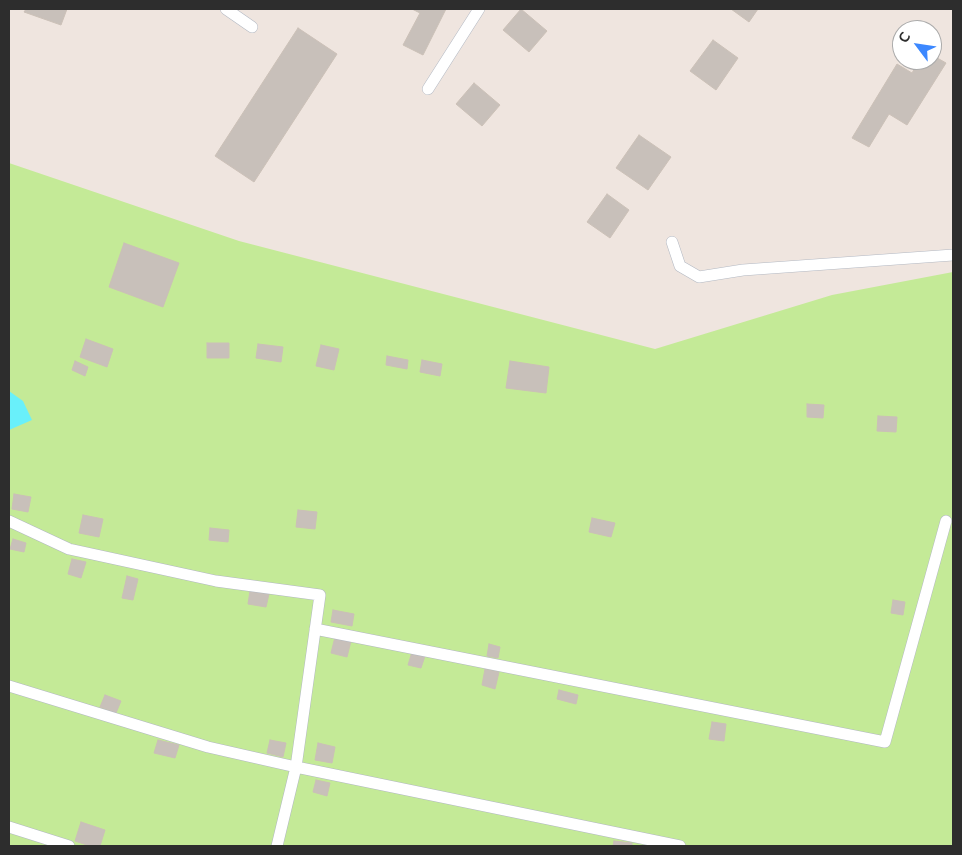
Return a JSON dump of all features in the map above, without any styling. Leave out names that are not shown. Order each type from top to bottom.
[{"type":"lane","points":[[226,9],[252,27]]},
{"type":"lane","points":[[428,89],[478,9]]},
{"type":"lane","points":[[672,242],[680,266],[698,276],[742,270],[953,255]]},
{"type":"lane","points":[[9,521],[69,549],[216,581],[320,595],[296,767],[276,846]]},
{"type":"lane","points":[[315,628],[885,742],[946,521]]},
{"type":"lane","points":[[9,686],[208,747],[296,767],[680,846]]},
{"type":"lane","points":[[9,827],[69,846]]},
{"type":"green space","points":[[9,163],[239,241],[655,349],[832,295],[953,272],[953,846],[9,846]]},
{"type":"water","points":[[9,391],[23,401],[32,420],[9,430]]},
{"type":"building","points":[[26,9],[67,9],[61,25],[24,12]]},
{"type":"building","points":[[412,9],[446,9],[423,55],[403,45],[420,13]]},
{"type":"building","points":[[521,9],[547,31],[529,52],[503,30]]},
{"type":"building","points":[[731,9],[758,9],[749,22]]},
{"type":"building","points":[[298,28],[337,54],[254,182],[215,156]]},
{"type":"building","points":[[713,40],[738,58],[716,90],[690,71]]},
{"type":"building","points":[[942,61],[946,63],[942,69]]},
{"type":"building","points":[[893,70],[907,70],[912,73],[914,70],[942,70],[907,125],[889,114],[869,147],[852,138]]},
{"type":"building","points":[[474,83],[500,105],[482,126],[456,104]]},
{"type":"building","points":[[639,135],[671,157],[648,190],[616,168]]},
{"type":"building","points":[[607,194],[629,210],[610,238],[587,222]]},
{"type":"building","points":[[124,243],[179,263],[163,307],[109,287]]},
{"type":"building","points":[[86,339],[113,349],[107,367],[80,357]]},
{"type":"building","points":[[207,343],[229,343],[229,358],[207,358]]},
{"type":"building","points":[[258,344],[283,347],[281,362],[256,358]]},
{"type":"building","points":[[321,345],[339,349],[334,370],[316,366]]},
{"type":"building","points":[[387,356],[408,360],[407,369],[386,365]]},
{"type":"building","points":[[422,360],[442,364],[440,376],[420,372]]},
{"type":"building","points":[[75,361],[88,367],[85,376],[72,370]]},
{"type":"building","points":[[510,361],[549,367],[546,393],[506,388]]},
{"type":"building","points":[[807,404],[824,405],[823,418],[807,417]]},
{"type":"building","points":[[878,416],[897,417],[896,432],[877,431]]},
{"type":"building","points":[[14,494],[31,497],[28,512],[12,509]]},
{"type":"building","points":[[298,510],[317,512],[315,529],[296,527]]},
{"type":"building","points":[[83,515],[103,519],[99,537],[79,533]]},
{"type":"building","points":[[592,518],[615,523],[611,537],[589,532]]},
{"type":"building","points":[[210,528],[229,530],[228,542],[209,540]]},
{"type":"building","points":[[13,539],[26,543],[24,552],[10,549]]},
{"type":"building","points":[[72,559],[86,562],[81,578],[68,574]]},
{"type":"building","points":[[127,576],[138,579],[133,600],[122,598]]},
{"type":"building","points":[[250,591],[269,594],[266,607],[248,604]]},
{"type":"building","points":[[893,600],[905,602],[903,615],[891,613]]},
{"type":"building","points":[[333,610],[354,614],[352,626],[331,622]]},
{"type":"building","points":[[335,637],[351,641],[347,657],[331,653]]},
{"type":"building","points":[[489,644],[500,647],[498,658],[487,656]]},
{"type":"building","points":[[412,652],[425,656],[421,668],[408,665]]},
{"type":"building","points":[[485,669],[499,672],[495,689],[482,685]]},
{"type":"building","points":[[559,690],[578,695],[576,704],[557,699]]},
{"type":"building","points":[[105,695],[121,701],[116,713],[100,707]]},
{"type":"building","points":[[712,722],[726,724],[724,741],[709,739]]},
{"type":"building","points":[[158,740],[179,745],[175,758],[154,753]]},
{"type":"building","points":[[270,740],[286,743],[283,757],[267,753]]},
{"type":"building","points":[[318,743],[335,747],[332,763],[315,760]]},
{"type":"building","points":[[316,780],[330,783],[327,796],[313,792]]},
{"type":"building","points":[[81,822],[105,830],[100,846],[90,846],[75,841]]},
{"type":"building","points":[[614,841],[632,843],[632,846],[613,846]]}]
